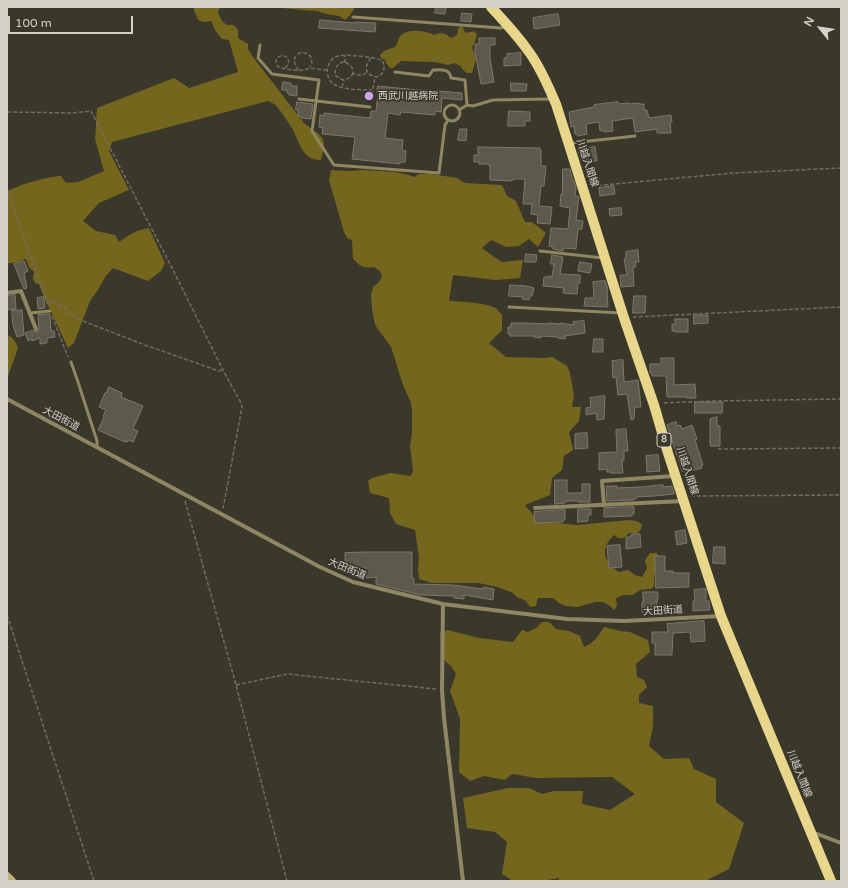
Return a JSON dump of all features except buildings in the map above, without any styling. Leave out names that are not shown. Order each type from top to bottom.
[{"type":"main road","name":"川越入間線","points":[[491,7],[529,51],[543,74],[554,99],[654,405],[720,616],[831,881]]},
{"type":"street","points":[[7,293],[21,291],[36,329]]},
{"type":"street","name":"大田街道","points":[[7,399],[320,567],[354,582],[443,604],[567,619],[624,620],[720,616]]},
{"type":"street","points":[[604,505],[602,481],[676,476]]},
{"type":"street","points":[[534,508],[604,505],[683,499]]},
{"type":"street","points":[[443,604],[442,690],[444,718],[463,881]]},
{"type":"street","points":[[810,831],[841,843]]},
{"type":"street","points":[[7,876],[12,881]]},
{"type":"lane","points":[[353,17],[501,28],[508,25]]},
{"type":"lane","points":[[260,45],[258,58],[272,74],[319,80],[312,131],[334,165],[439,173],[445,125],[448,120]]},
{"type":"lane","points":[[395,72],[429,76],[433,70],[446,71],[451,74],[451,78],[465,80],[467,106]]},
{"type":"lane","points":[[299,99],[370,107]]},
{"type":"lane","points":[[459,110],[467,106],[474,106],[493,100],[554,99]]},
{"type":"lane","points":[[448,120],[444,115],[446,107],[452,105],[459,110]]},
{"type":"lane","points":[[448,120],[451,121],[457,119],[460,113],[459,110]]},
{"type":"lane","points":[[569,144],[634,136]]},
{"type":"lane","points":[[540,251],[606,258]]},
{"type":"lane","points":[[509,308],[624,316]]},
{"type":"lane","points":[[30,313],[50,311]]},
{"type":"lane","points":[[71,362],[97,442],[97,447]]},
{"type":"path","points":[[299,70],[294,61],[302,52],[311,57],[312,63],[309,68]]},
{"type":"path","points":[[285,68],[289,63],[285,56],[282,55],[277,58],[276,64],[278,67],[285,68],[299,70],[306,70],[309,68],[327,70]]},
{"type":"path","points":[[371,58],[367,63],[367,72],[370,75],[377,77],[384,71],[384,64],[380,60],[371,58],[340,55],[330,61],[327,70],[329,80],[338,87],[372,90]]},
{"type":"path","points":[[345,55],[345,62]]},
{"type":"path","points":[[342,87],[344,80],[350,77],[352,73],[352,67],[345,62]]},
{"type":"path","points":[[344,80],[335,75],[335,71],[337,65],[345,62]]},
{"type":"path","points":[[352,73],[358,76],[367,72]]},
{"type":"path","points":[[370,107],[375,77]]},
{"type":"path","points":[[7,112],[72,113],[92,111],[241,403],[242,407],[222,514]]},
{"type":"path","points":[[583,188],[588,186],[733,173],[841,168]]},
{"type":"path","points":[[7,188],[47,303],[71,362]]},
{"type":"path","points":[[47,303],[53,302],[64,307],[72,315],[83,322],[219,371],[224,370]]},
{"type":"path","points":[[624,316],[631,317],[841,307]]},
{"type":"path","points":[[654,405],[699,401],[841,399]]},
{"type":"path","points":[[718,449],[841,448]]},
{"type":"path","points":[[183,493],[236,685],[287,881]]},
{"type":"path","points":[[683,499],[688,496],[841,495]]},
{"type":"path","points":[[7,616],[94,881]]},
{"type":"path","points":[[236,685],[287,674],[442,690]]},
{"type":"shaded area","points":[[193,7],[220,7],[218,13],[222,21],[227,25],[234,25],[236,27],[238,30],[238,38],[248,44],[248,49],[253,57],[304,123],[322,137],[324,145],[321,160],[310,157],[302,150],[293,130],[281,112],[276,105],[268,101],[112,142],[109,151],[129,190],[99,203],[83,221],[96,231],[115,235],[119,242],[136,231],[149,228],[165,263],[161,271],[148,281],[113,268],[105,277],[90,301],[74,343],[68,348],[39,284],[35,283],[33,278],[34,272],[29,267],[26,259],[13,263],[7,263],[7,192],[11,189],[41,179],[61,176],[66,183],[78,182],[104,171],[95,139],[97,108],[174,78],[189,88],[238,72],[229,40],[222,39],[215,30],[211,21],[204,22],[198,20]]},
{"type":"shaded area","points":[[273,7],[355,7],[345,20],[339,16],[316,11]]},
{"type":"shaded area","points":[[459,27],[463,27],[466,33],[474,31],[477,34],[472,47],[476,59],[472,73],[467,73],[461,66],[454,63],[448,65],[435,62],[401,61],[393,68],[390,68],[385,60],[381,58],[380,55],[384,51],[395,47],[399,38],[406,32],[421,31],[434,35],[443,34],[451,38],[457,35]]},
{"type":"shaded area","points":[[331,170],[395,172],[414,177],[419,174],[432,174],[457,178],[465,183],[502,185],[507,196],[516,201],[525,222],[532,222],[546,233],[538,247],[529,239],[519,246],[506,247],[491,240],[482,248],[502,262],[523,260],[520,278],[495,280],[453,275],[449,301],[479,303],[496,308],[502,315],[502,330],[489,343],[506,357],[553,357],[567,366],[570,373],[574,395],[572,407],[581,407],[579,421],[569,432],[573,450],[564,456],[562,470],[552,478],[550,495],[525,505],[540,523],[577,525],[629,520],[642,524],[641,529],[636,534],[629,533],[624,538],[618,538],[614,535],[607,545],[605,555],[610,564],[619,572],[628,570],[635,575],[642,577],[647,568],[645,560],[650,553],[657,553],[658,563],[654,586],[651,589],[640,590],[633,595],[624,595],[616,598],[617,606],[614,610],[603,602],[595,602],[578,607],[566,606],[553,598],[538,598],[536,606],[530,607],[526,601],[517,597],[513,593],[498,587],[478,583],[432,583],[419,579],[419,557],[415,530],[396,524],[390,513],[389,498],[370,493],[368,481],[372,478],[390,473],[410,476],[413,472],[410,445],[412,434],[411,403],[403,385],[391,347],[375,325],[371,294],[373,287],[382,277],[380,271],[374,267],[362,266],[353,259],[352,240],[347,238],[344,232],[329,180]]},
{"type":"shaded area","points":[[7,335],[14,340],[18,348],[7,379]]},
{"type":"shaded area","points":[[542,622],[549,622],[556,629],[569,631],[580,636],[584,647],[598,636],[604,627],[630,632],[648,640],[650,652],[636,664],[637,677],[644,680],[647,687],[639,695],[639,703],[653,706],[653,726],[649,746],[664,759],[689,758],[694,769],[716,779],[716,802],[744,823],[729,869],[705,881],[559,881],[559,878],[542,881],[513,881],[502,874],[507,842],[495,832],[467,828],[463,798],[508,788],[529,788],[542,794],[554,791],[583,791],[582,804],[610,810],[635,794],[612,777],[536,778],[512,774],[505,780],[484,776],[470,781],[459,772],[460,719],[450,691],[456,674],[451,666],[445,661],[441,652],[440,633],[448,630],[479,638],[513,642],[522,630],[528,632],[536,628]]},
{"type":"place","name":"西武川越病院","points":[[369,96]]}]
